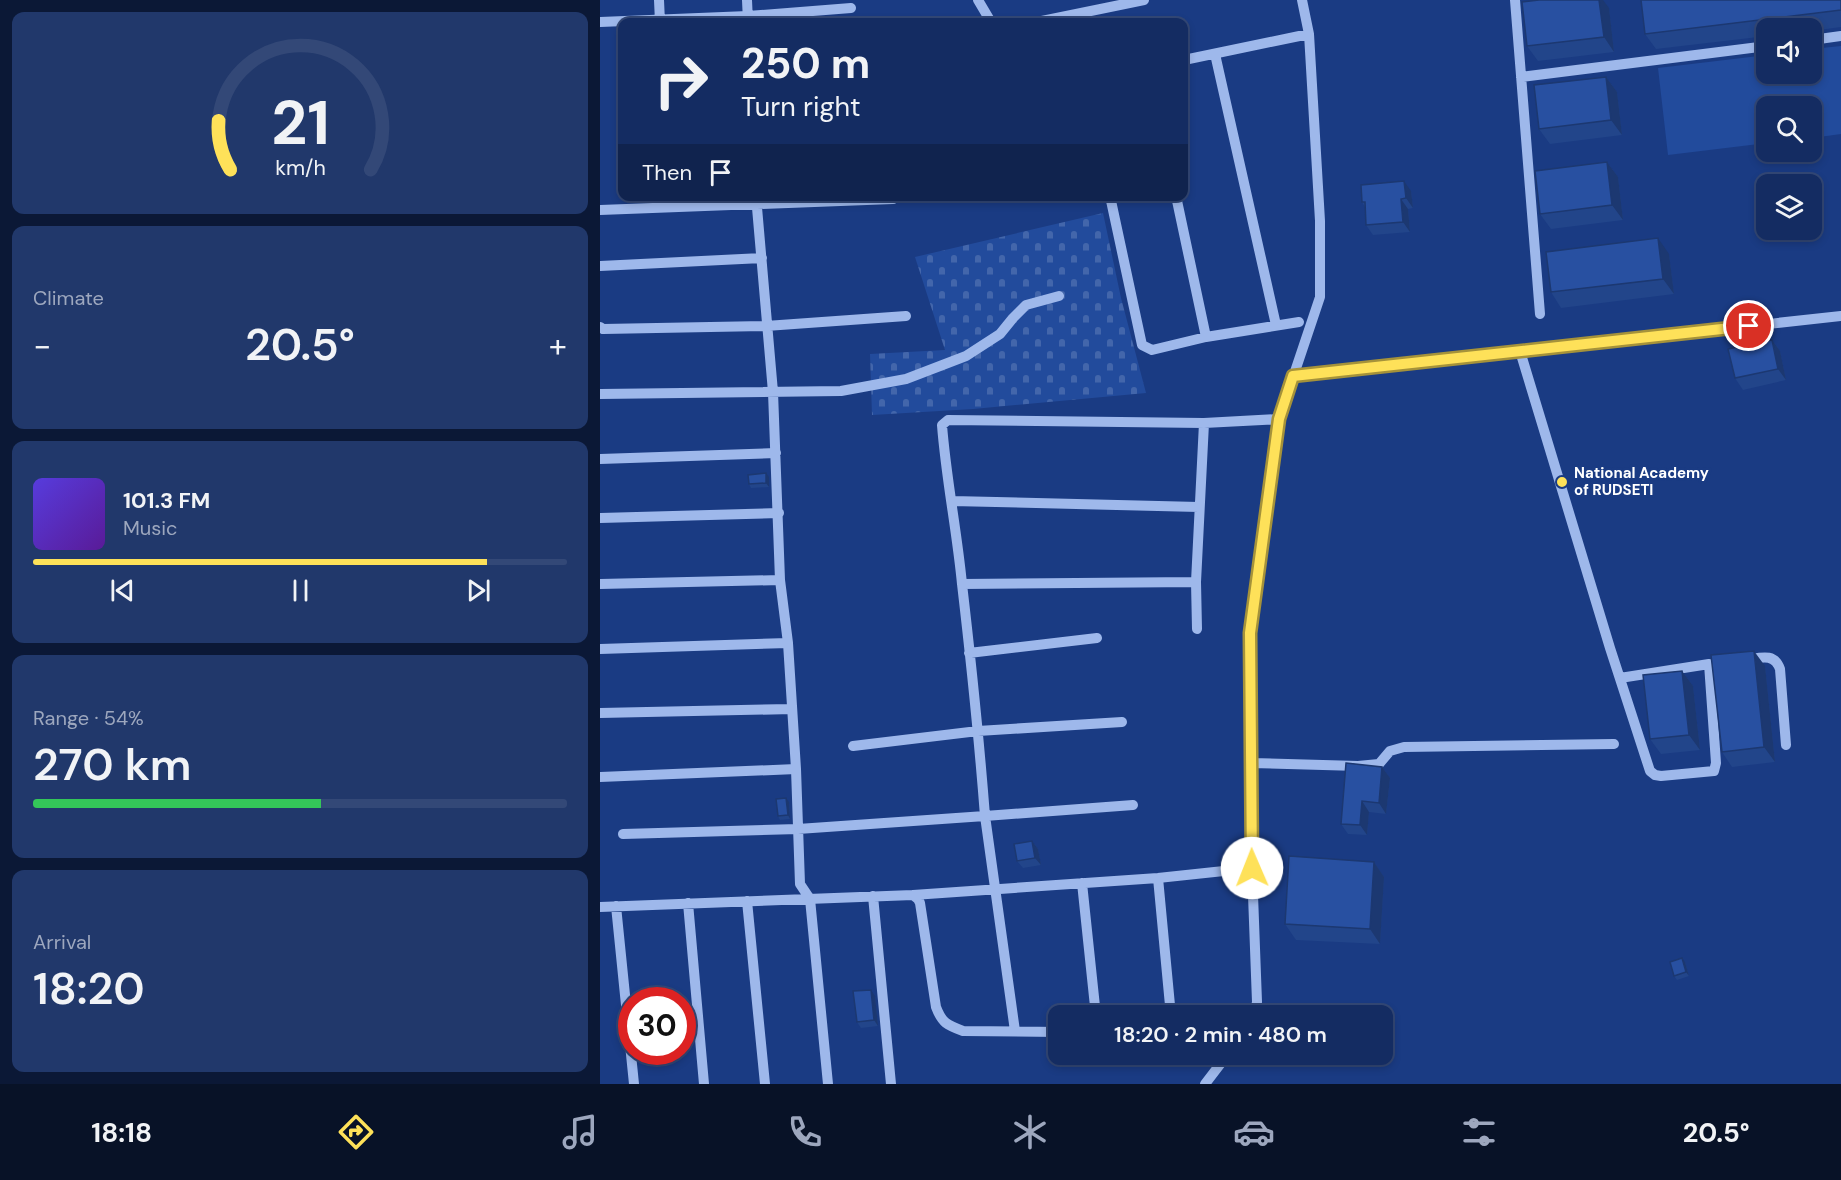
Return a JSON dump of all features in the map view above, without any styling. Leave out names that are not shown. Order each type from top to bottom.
[{"type":"street","points":[[659,0],[660,18]]},
{"type":"street","points":[[747,0],[748,18]]},
{"type":"street","points":[[978,0],[989,18]]},
{"type":"street","points":[[1056,18],[1144,0]]},
{"type":"street","points":[[1256,1005],[1252,868],[1250,633],[1279,419],[1320,297],[1320,221],[1309,34],[1302,0]]},
{"type":"street","points":[[1520,6],[1521,77],[1540,314]]},
{"type":"street","points":[[757,18],[850,8]]},
{"type":"street","points":[[600,22],[618,22]]},
{"type":"street","points":[[1188,59],[1309,34]]},
{"type":"street","points":[[1822,39],[1841,36]]},
{"type":"street","points":[[1521,77],[1756,47]]},
{"type":"street","points":[[1215,54],[1276,325]]},
{"type":"street","points":[[600,210],[741,201]]},
{"type":"street","points":[[757,201],[773,392],[780,580],[788,643],[800,884],[810,899],[828,1084]]},
{"type":"street","points":[[1111,201],[1142,345],[1152,350],[1206,337],[1299,322]]},
{"type":"street","points":[[1177,201],[1206,337]]},
{"type":"street","points":[[600,266],[762,258]]},
{"type":"street","points":[[600,394],[841,391],[906,379],[966,356],[1000,334],[1026,305],[1059,296]]},
{"type":"street","points":[[600,327],[603,329],[768,326],[906,316]]},
{"type":"street","points":[[1293,376],[1841,316]]},
{"type":"street","points":[[1520,351],[1620,678],[1650,771],[1655,776],[1714,771],[1719,663]]},
{"type":"street","points":[[1015,1031],[985,816],[962,584],[942,425],[948,420],[1204,423],[1279,419]]},
{"type":"street","points":[[1197,629],[1196,582],[1204,423]]},
{"type":"street","points":[[600,459],[776,453]]},
{"type":"street","points":[[951,501],[1199,507]]},
{"type":"street","points":[[600,518],[779,513]]},
{"type":"street","points":[[600,584],[780,580]]},
{"type":"street","points":[[962,584],[1196,582]]},
{"type":"street","points":[[969,654],[1097,638]]},
{"type":"street","points":[[600,649],[788,643]]},
{"type":"street","points":[[1620,678],[1770,657],[1777,662],[1780,669],[1786,745]]},
{"type":"street","points":[[600,713],[792,709]]},
{"type":"street","points":[[853,746],[978,731],[1122,722]]},
{"type":"street","points":[[1251,762],[1358,766],[1378,764],[1390,751],[1404,747],[1614,744]]},
{"type":"street","points":[[600,777],[796,768]]},
{"type":"street","points":[[623,834],[798,829],[1132,805]]},
{"type":"street","points":[[600,907],[913,895],[1158,878],[1252,868]]},
{"type":"street","points":[[1158,878],[1170,1005]]},
{"type":"street","points":[[1082,883],[1095,1005]]},
{"type":"street","points":[[913,895],[920,903],[936,1007],[940,1018],[949,1026],[963,1031],[1048,1032]]},
{"type":"street","points":[[873,896],[891,1084]]},
{"type":"street","points":[[747,901],[765,1084]]},
{"type":"street","points":[[688,903],[704,1084]]},
{"type":"street","points":[[616,906],[634,1084]]},
{"type":"street","points":[[1205,1084],[1220,1065]]},
{"type":"green space","points":[[1841,46],[1841,134],[1822,137],[1822,96],[1756,96],[1756,144],[1668,155],[1658,68],[1756,56],[1756,84],[1822,84],[1822,48]]},
{"type":"green space","points":[[1103,213],[1121,298],[1146,393],[973,409],[872,415],[870,354],[945,350],[915,257]]},
{"type":"building","points":[[1599,0],[1604,37],[1527,46],[1522,2]]},
{"type":"building","points":[[1641,0],[1841,0],[1841,10],[1776,18],[1756,18],[1756,20],[1645,34]]},
{"type":"building","points":[[1606,77],[1611,120],[1539,129],[1534,85]]},
{"type":"building","points":[[1607,162],[1612,205],[1540,214],[1535,171]]},
{"type":"building","points":[[1404,181],[1406,198],[1401,199],[1403,222],[1366,225],[1365,202],[1362,202],[1361,185]]},
{"type":"building","points":[[1658,238],[1663,279],[1551,292],[1546,252]]},
{"type":"building","points":[[1772,340],[1778,369],[1735,378],[1728,349]]},
{"type":"building","points":[[766,473],[766,483],[749,484],[748,475]]},
{"type":"building","points":[[1754,651],[1764,747],[1722,752],[1711,655]]},
{"type":"building","points":[[1682,671],[1689,735],[1650,739],[1643,675]]},
{"type":"building","points":[[1346,763],[1382,767],[1379,803],[1362,801],[1360,825],[1341,824]]},
{"type":"building","points":[[786,798],[788,815],[778,816],[776,799]]},
{"type":"building","points":[[1032,841],[1035,858],[1017,861],[1014,844]]},
{"type":"building","points":[[1289,856],[1374,862],[1370,929],[1285,924]]},
{"type":"building","points":[[1682,958],[1686,972],[1674,976],[1670,962]]},
{"type":"building","points":[[871,990],[874,1020],[857,1022],[853,991]]},
{"type":"place","name":"National Academy of RUDSETI","points":[[1562,482]]},
{"type":"route","points":[[1252,868],[1250,633],[1279,419],[1293,376],[1749,326]]}]
